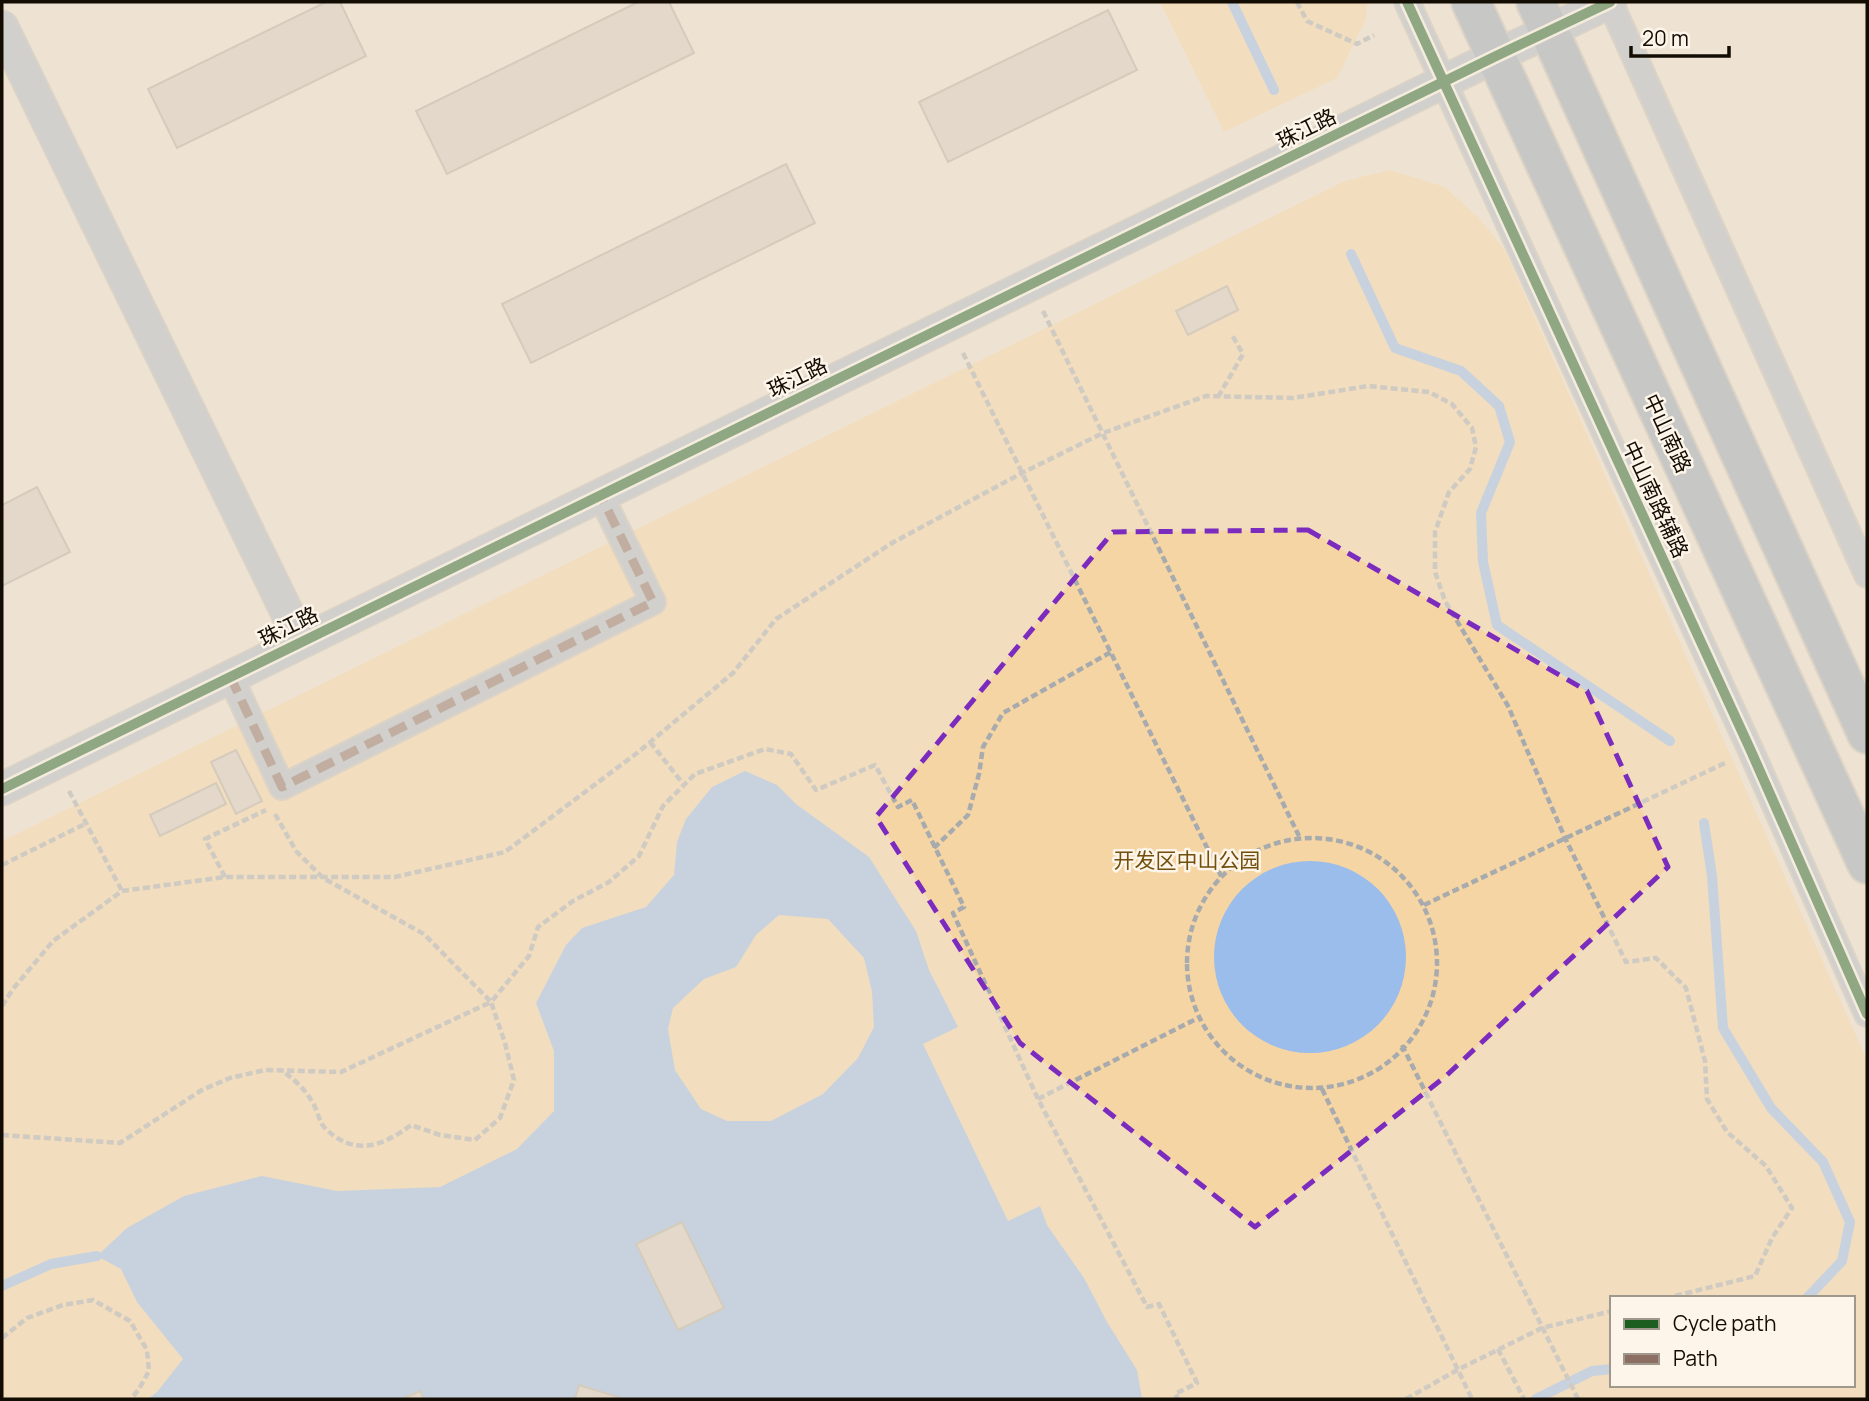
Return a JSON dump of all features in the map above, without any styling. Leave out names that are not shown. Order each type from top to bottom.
[{"type":"main road","name":"中山南路","points":[[1471,2],[1867,864]]},
{"type":"main road","points":[[1543,16],[1867,734]]},
{"type":"street","name":"中山南路辅路","points":[[1407,2],[1751,751],[1867,1014]]},
{"type":"street","name":"珠江路","points":[[2,789],[1444,83],[1494,57],[1543,16],[1610,2]]},
{"type":"street","points":[[1610,2],[1867,575]]},
{"type":"street","points":[[2,27],[301,641]]},
{"type":"street","points":[[230,677],[282,786],[653,602],[601,496]]},
{"type":"path","points":[[1297,2],[1307,21],[1357,44],[1374,35]]},
{"type":"path","points":[[1030,285],[1298,836]]},
{"type":"path","points":[[949,324],[1221,876]]},
{"type":"path","points":[[1217,397],[1242,354],[1232,335]]},
{"type":"path","points":[[2,1006],[54,941],[122,891],[225,877],[395,877],[505,852],[650,742],[733,673],[776,619],[892,542],[1103,433],[1206,396],[1293,398],[1368,386],[1429,392],[1452,404],[1472,428],[1476,447],[1470,469],[1450,492],[1435,532],[1435,572],[1445,601],[1508,706],[1565,838],[1626,962],[1656,958],[1686,988],[1705,1061],[1707,1099],[1727,1132],[1766,1166],[1792,1208],[1772,1238],[1755,1276],[1675,1296]]},
{"type":"path","points":[[934,848],[968,815],[983,747],[1003,713],[1111,652]]},
{"type":"path","points":[[650,742],[684,785]]},
{"type":"path","points":[[2,1135],[120,1143],[202,1090],[230,1078],[265,1070],[341,1072],[491,1002],[529,956],[538,927],[573,901],[609,882],[639,856],[663,806],[695,774],[765,749],[791,754],[816,790],[875,765],[898,807],[912,800],[964,907],[953,913],[1038,1099],[1147,1307],[1159,1304],[1197,1382],[1175,1394],[1178,1399]]},
{"type":"path","points":[[1424,905],[1751,751]]},
{"type":"path","points":[[55,762],[122,891]]},
{"type":"path","points":[[225,877],[205,839],[271,807],[296,851],[323,878],[424,934],[491,1002],[514,1080],[500,1118],[475,1140],[440,1135],[411,1125],[389,1141],[360,1146],[340,1140],[322,1125],[316,1107],[303,1086],[283,1071]]},
{"type":"path","points":[[2,865],[85,824]]},
{"type":"path","points":[[1298,836],[1341,841],[1375,854],[1403,876],[1424,905],[1436,939],[1437,976],[1429,1011],[1385,1066],[1355,1082],[1322,1089],[1284,1086],[1249,1073],[1220,1049],[1198,1018],[1187,980],[1188,940],[1202,903],[1221,876],[1250,854],[1298,836]]},
{"type":"path","points":[[1038,1099],[1198,1018]]},
{"type":"path","points":[[1402,1045],[1578,1399]]},
{"type":"path","points":[[1322,1089],[1472,1399]]},
{"type":"path","points":[[2,1338],[27,1318],[63,1305],[93,1300],[131,1321],[147,1350],[149,1371],[131,1399]]},
{"type":"path","points":[[1406,1399],[1542,1328],[1610,1311]]},
{"type":"path","points":[[1498,1349],[1524,1399]]},
{"type":"highlighted area","points":[[1308,530],[1587,691],[1668,867],[1446,1076],[1255,1227],[1020,1043],[876,817],[1113,532]]},
{"type":"green space","points":[[1160,2],[1367,2],[1366,19],[1337,78],[1224,132]]},
{"type":"green space","name":"开发区中山公园","points":[[1390,170],[1445,187],[1479,218],[1504,249],[1867,1060],[1867,1399],[2,1399],[2,841],[1345,181]]},
{"type":"water","points":[[745,771],[777,785],[796,804],[869,857],[916,931],[929,970],[958,1027],[923,1044],[1008,1221],[1040,1206],[1047,1225],[1084,1278],[1137,1370],[1142,1398],[617,1399],[579,1386],[575,1399],[424,1399],[420,1391],[402,1399],[148,1399],[157,1392],[183,1359],[137,1302],[121,1269],[97,1256],[127,1228],[184,1196],[262,1176],[337,1191],[440,1187],[517,1149],[554,1111],[554,1051],[536,1003],[566,945],[582,928],[646,907],[674,875],[677,842],[686,819],[712,787]],"holes":[[[779,915],[828,919],[864,958],[872,992],[874,1027],[858,1058],[823,1094],[771,1121],[727,1121],[701,1109],[675,1070],[668,1029],[673,1008],[704,979],[736,967],[756,935]],[[636,1244],[724,1308],[678,1330]]]},
{"type":"water","points":[[1310,861],[1347,868],[1378,889],[1399,920],[1406,957],[1399,994],[1378,1025],[1347,1046],[1310,1053],[1273,1046],[1242,1025],[1221,994],[1214,957],[1221,920],[1242,889],[1273,868]]},
{"type":"building","points":[[326,2],[340,2],[366,56],[177,148],[148,89]]},
{"type":"building","points":[[638,2],[669,2],[694,53],[447,174],[416,111]]},
{"type":"building","points":[[1108,10],[1137,70],[948,162],[919,102]]},
{"type":"building","points":[[786,164],[815,223],[531,363],[502,304]]},
{"type":"building","points":[[1227,286],[1238,310],[1188,335],[1176,311]]},
{"type":"building","points":[[37,487],[70,552],[2,586],[2,505]]},
{"type":"building","points":[[236,750],[262,801],[236,814],[211,762]]},
{"type":"building","points":[[216,783],[226,804],[160,836],[150,815]]},
{"type":"building","points":[[682,1222],[724,1308],[678,1330],[636,1244]]},
{"type":"building","points":[[579,1385],[618,1397],[575,1399]]},
{"type":"building","points":[[420,1391],[424,1399],[402,1399]]},
{"type":"waterway","points":[[1232,2],[1274,90]]},
{"type":"waterway","points":[[1351,254],[1395,348],[1461,371],[1499,406],[1510,442],[1481,513],[1483,562],[1497,625],[1670,741]]},
{"type":"waterway","points":[[1704,823],[1712,876],[1723,1028],[1771,1108],[1823,1162],[1850,1222],[1842,1261],[1809,1296]]},
{"type":"waterway","points":[[2,1286],[51,1264],[97,1256]]},
{"type":"waterway","points":[[1536,1399],[1592,1371],[1610,1369]]},
{"type":"marked path","points":[[230,676],[282,787],[653,602],[601,496]]},
{"type":"cycle path","points":[[1407,2],[1751,751],[1867,1014]]},
{"type":"cycle path","points":[[2,789],[1610,2]]}]
